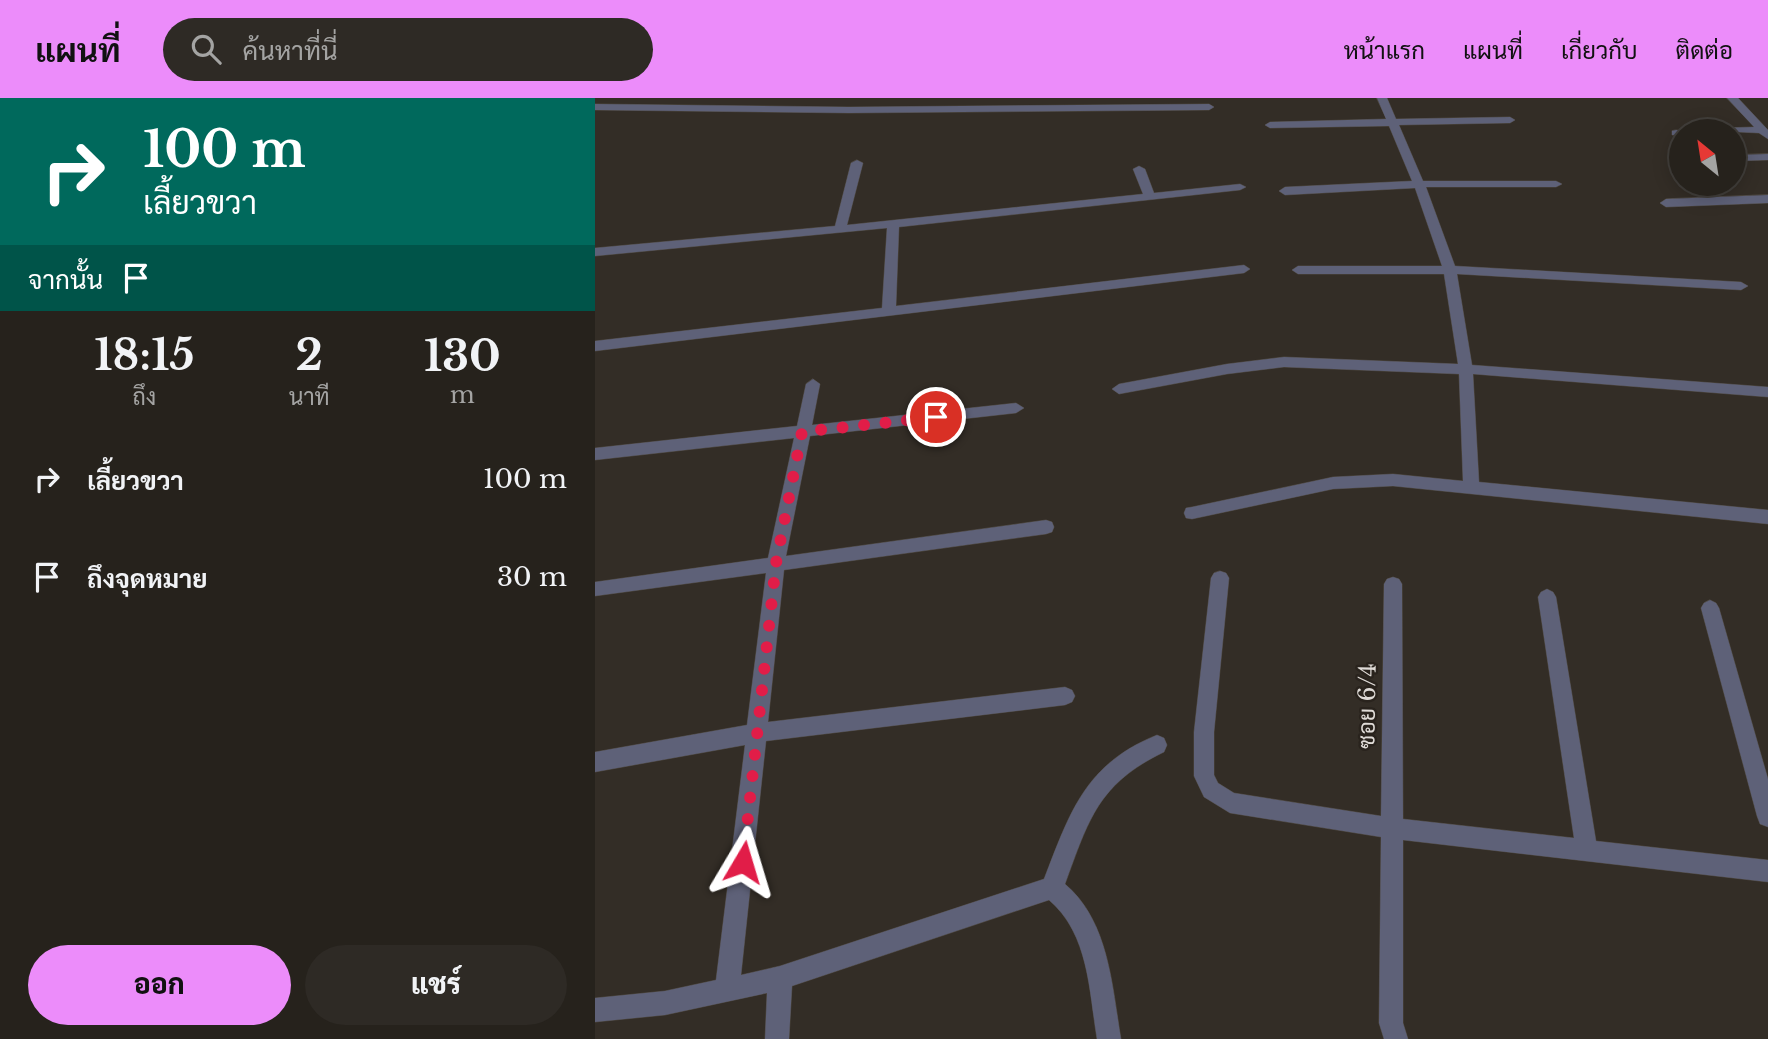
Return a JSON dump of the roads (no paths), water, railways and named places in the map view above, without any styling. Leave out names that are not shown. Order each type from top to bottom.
[{"type":"street","points":[[627,107],[641,98]]},
{"type":"street","points":[[792,109],[798,98]]},
{"type":"street","points":[[1382,98],[1419,184],[1450,270],[1467,369],[1471,487]]},
{"type":"street","points":[[1731,98],[1765,133]]},
{"type":"street","points":[[595,107],[792,109],[1092,103],[1209,107]]},
{"type":"street","points":[[1269,124],[1510,120]]},
{"type":"street","points":[[1747,132],[1765,133]]},
{"type":"street","points":[[1747,158],[1768,157]]},
{"type":"street","points":[[840,229],[857,163]]},
{"type":"street","points":[[1139,169],[1150,197]]},
{"type":"street","points":[[1285,191],[1419,184],[1556,184]]},
{"type":"street","points":[[595,252],[1240,187]]},
{"type":"street","points":[[1666,203],[1768,199]]},
{"type":"street","points":[[889,311],[893,224]]},
{"type":"street","points":[[595,345],[1244,269]]},
{"type":"street","points":[[1298,270],[1450,270],[1741,285]]},
{"type":"street","points":[[1119,389],[1227,369],[1284,362],[1467,369],[1768,392]]},
{"type":"street","points":[[727,990],[776,563],[813,384]]},
{"type":"street","points":[[595,454],[1016,408]]},
{"type":"street","points":[[1192,513],[1333,483],[1393,480],[1768,517]]},
{"type":"street","points":[[595,589],[1047,527]]},
{"type":"street","points":[[1220,578],[1204,732],[1205,776],[1211,790],[1230,803],[1391,828],[1768,871]]},
{"type":"street","name":"ซอย 6/4","points":[[1393,584],[1391,1023],[1396,1039]]},
{"type":"street","points":[[1547,597],[1587,849]]},
{"type":"street","points":[[1710,608],[1768,816]]},
{"type":"street","points":[[595,762],[758,733],[1065,696]]},
{"type":"street","points":[[595,1010],[666,1003],[780,978],[1052,888],[1087,802],[1109,772],[1132,755],[1157,746]]},
{"type":"street","points":[[1052,888],[1067,898],[1081,920],[1094,958],[1109,1039]]},
{"type":"street","points":[[777,1039],[780,978]]}]
